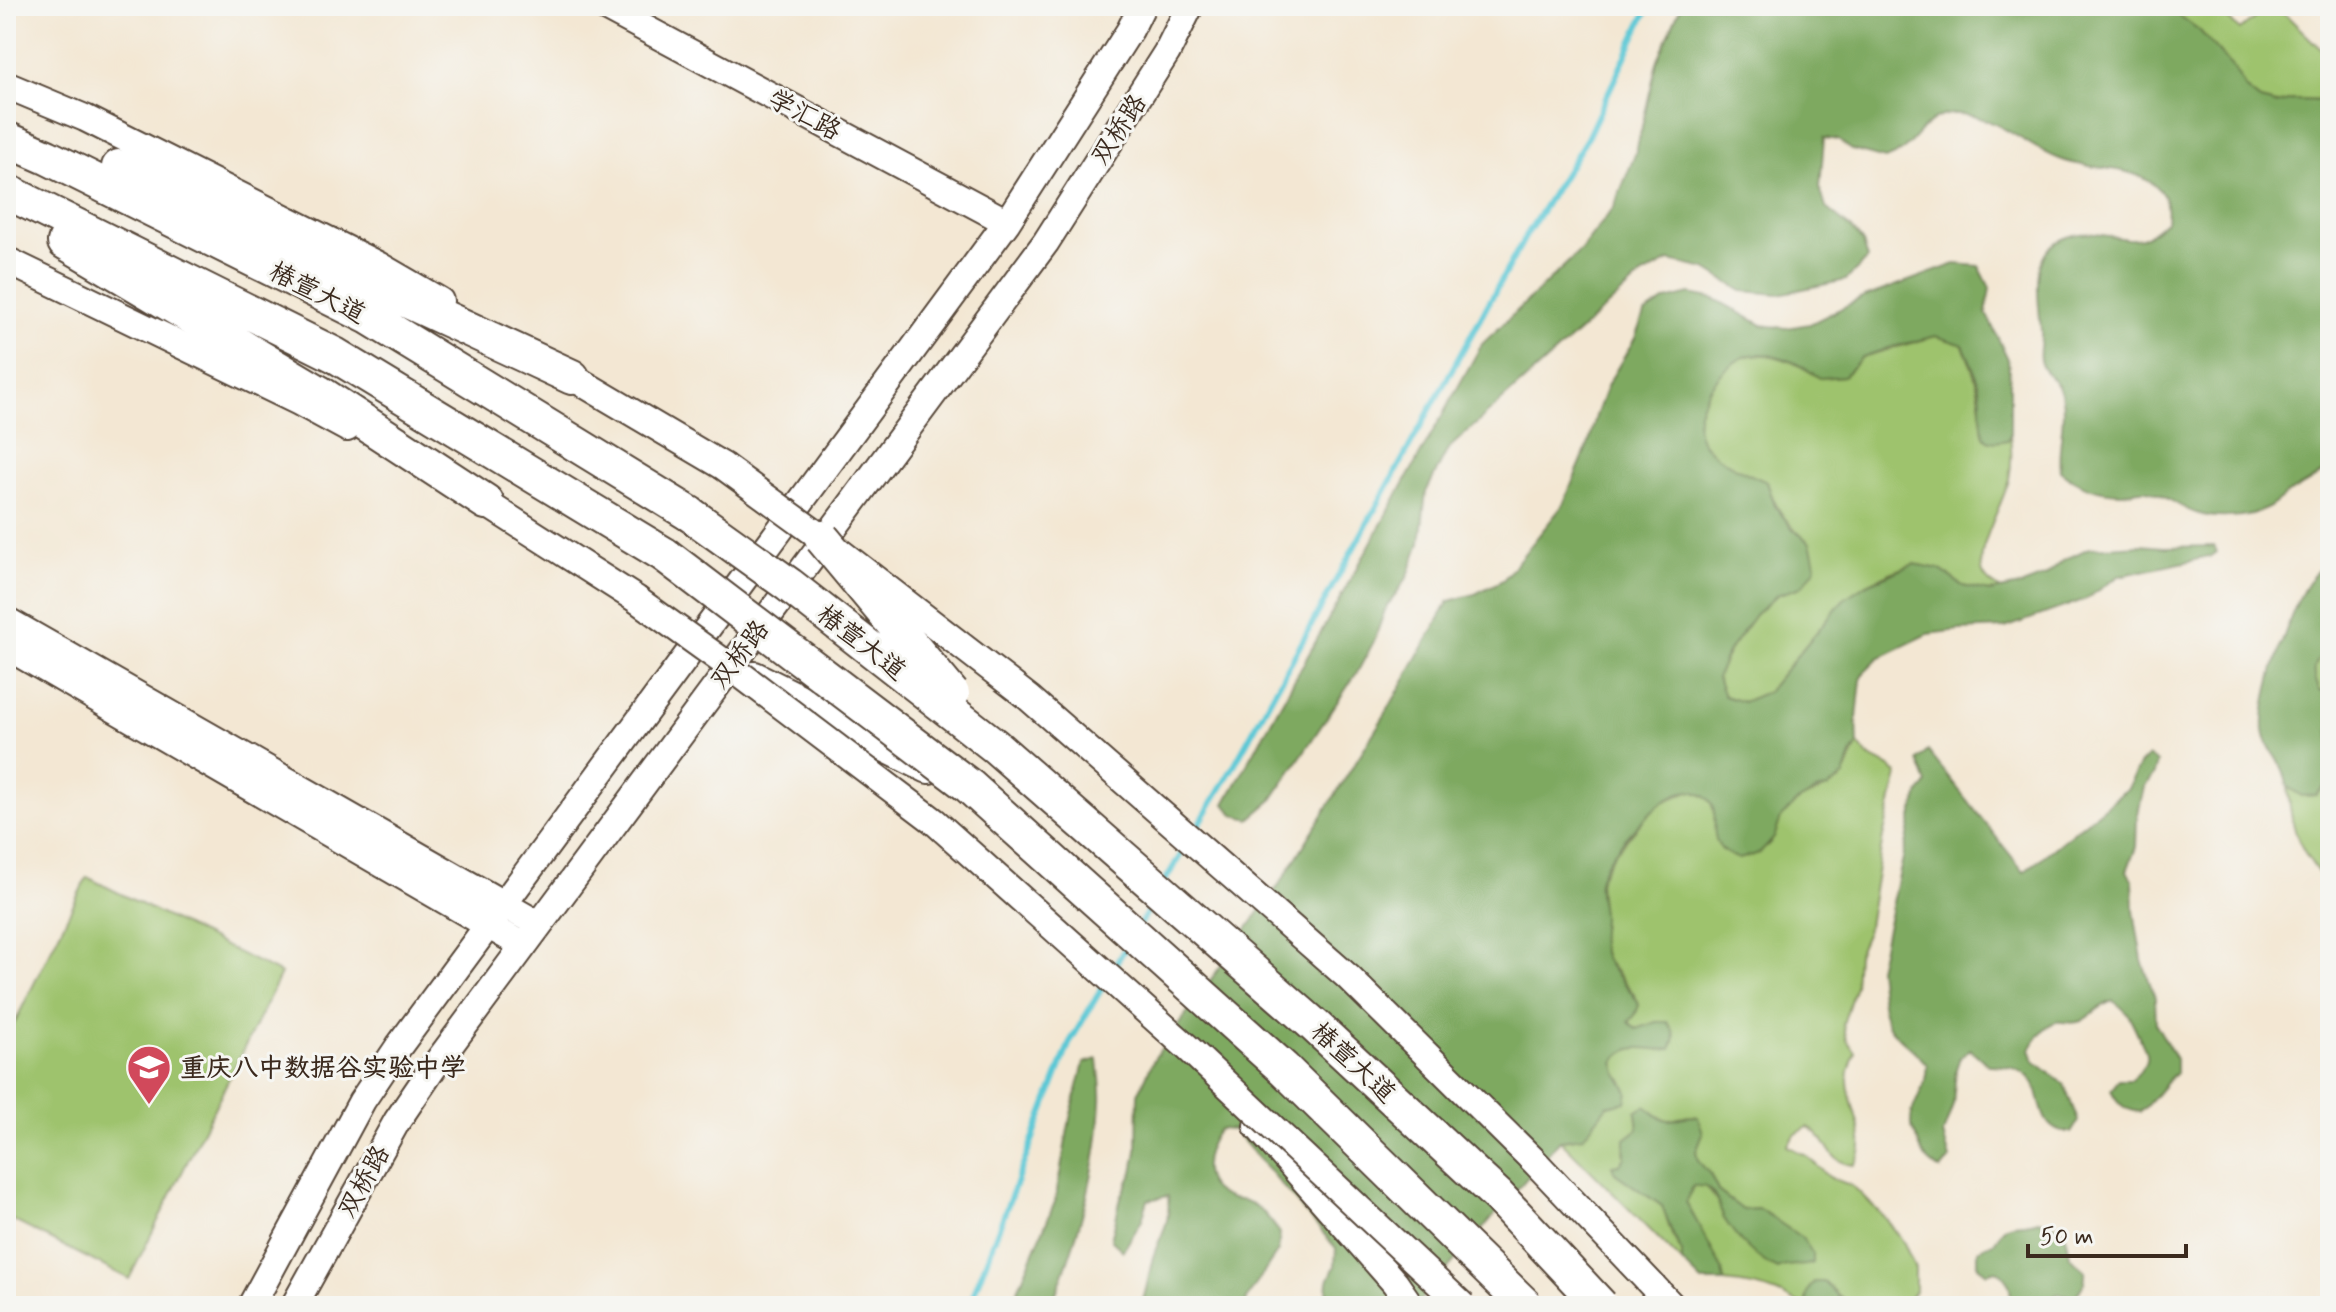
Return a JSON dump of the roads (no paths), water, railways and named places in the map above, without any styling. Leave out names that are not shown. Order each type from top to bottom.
[{"type":"highway","points":[[6,128],[572,377]]},
{"type":"highway","name":"椿萱大道","points":[[6,139],[53,148],[369,317],[690,514],[789,585],[995,746],[1314,1025],[1498,1196],[1601,1306]]},
{"type":"highway","points":[[12,203],[318,392],[486,502]]},
{"type":"highway","name":"椿萱大道","points":[[12,203],[335,355],[665,555],[969,786],[1284,1069],[1526,1306]]},
{"type":"highway","points":[[822,538],[995,746]]},
{"type":"highway","points":[[732,668],[969,786]]},
{"type":"main road","name":"学汇路","points":[[603,6],[1007,222]]},
{"type":"main road","name":"双桥路","points":[[251,1306],[362,1101],[399,1046],[1007,222],[1130,30],[1142,6]]},
{"type":"main road","name":"双桥路","points":[[294,1306],[397,1121],[433,1068],[1046,242],[1167,52],[1190,6]]},
{"type":"main road","points":[[6,85],[85,118],[378,265],[723,466],[822,538],[1029,698],[1348,977],[1534,1161],[1672,1306]]},
{"type":"main road","points":[[6,260],[299,402],[486,502],[636,599],[934,821],[1188,1048],[1463,1306]]},
{"type":"main road","points":[[6,620],[530,934]]},
{"type":"main road","points":[[6,646],[496,914]]},
{"type":"main road","points":[[1188,1048],[1395,1283],[1411,1306]]},
{"type":"waterway","points":[[1194,833],[1524,239],[1587,138],[1649,6]]},
{"type":"waterway","points":[[1165,881],[1186,846]]},
{"type":"waterway","points":[[1139,926],[1154,901]]},
{"type":"waterway","points":[[1112,970],[1129,942]]},
{"type":"waterway","points":[[969,1306],[1070,1042],[1105,983]]},
{"type":"place","name":"重庆八中数据谷实验中学","points":[[149,1106]]}]
